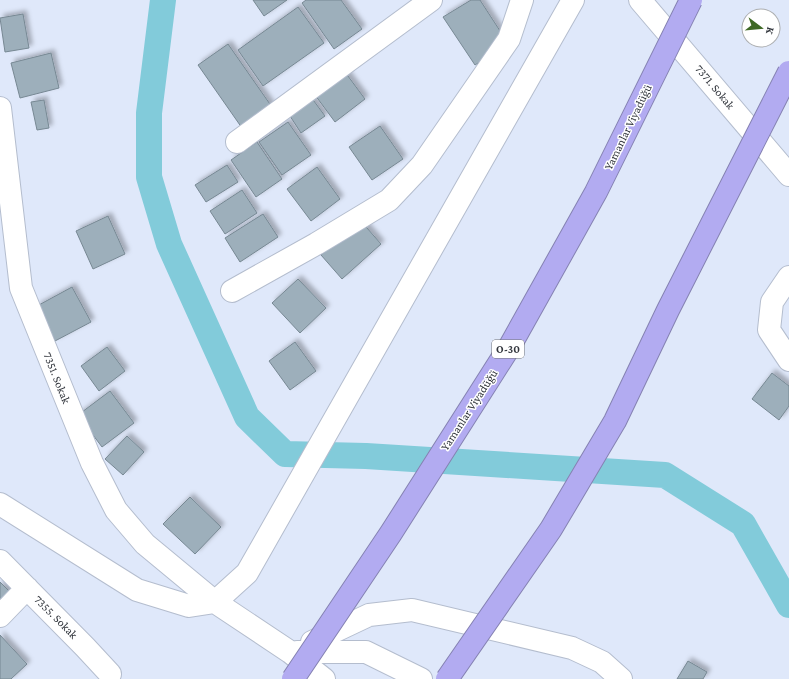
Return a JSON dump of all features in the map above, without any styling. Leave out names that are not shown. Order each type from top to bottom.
[{"type":"highway","name":"Yamanlar Viyadüğü","points":[[293,679],[391,533],[510,346],[596,192],[691,0]]},
{"type":"highway","points":[[447,679],[551,529],[614,421],[668,310],[789,72]]},
{"type":"street","points":[[237,142],[431,0]]},
{"type":"street","points":[[232,291],[316,244],[389,200],[422,165],[509,39],[522,0]]},
{"type":"street","name":"7371. Sokak","points":[[640,0],[789,175]]},
{"type":"street","points":[[0,504],[137,590],[189,606],[215,602],[247,573],[570,4]]},
{"type":"street","name":"7351. Sokak","points":[[0,108],[21,288],[92,463],[116,510],[145,544],[215,602]]},
{"type":"street","points":[[789,277],[772,302],[769,330],[789,360]]},
{"type":"street","name":"7355. Sokak","points":[[0,561],[110,674]]},
{"type":"street","points":[[0,616],[27,588]]},
{"type":"street","points":[[215,602],[290,652],[324,679]]},
{"type":"street","points":[[290,652],[369,615],[412,610],[572,648],[602,662],[621,679]]},
{"type":"street","points":[[290,652],[366,652],[421,679]]},
{"type":"building","points":[[253,0],[287,0],[264,16]]},
{"type":"building","points":[[306,0],[341,0],[362,29],[334,49],[302,3]]},
{"type":"building","points":[[471,0],[480,0],[504,37],[500,49],[475,65],[443,17]]},
{"type":"building","points":[[298,7],[324,43],[263,86],[238,50]]},
{"type":"building","points":[[23,14],[29,48],[5,52],[0,18]]},
{"type":"building","points":[[228,44],[272,107],[242,128],[198,65]]},
{"type":"building","points":[[51,53],[59,88],[20,98],[11,63]]},
{"type":"building","points":[[345,72],[365,99],[335,122],[315,95]]},
{"type":"building","points":[[311,97],[325,116],[301,133],[288,113]]},
{"type":"building","points":[[44,100],[49,128],[37,130],[31,102]]},
{"type":"building","points":[[288,122],[311,155],[282,175],[259,142]]},
{"type":"building","points":[[380,126],[403,159],[372,180],[349,147]]},
{"type":"building","points":[[257,142],[282,179],[256,197],[231,160]]},
{"type":"building","points":[[227,165],[238,182],[206,202],[195,185]]},
{"type":"building","points":[[317,167],[340,199],[311,221],[287,189]]},
{"type":"building","points":[[242,190],[257,213],[225,234],[210,211]]},
{"type":"building","points":[[263,214],[278,237],[240,262],[225,238]]},
{"type":"building","points":[[108,216],[125,254],[93,269],[76,231]]},
{"type":"building","points":[[360,220],[381,244],[342,279],[321,255]]},
{"type":"building","points":[[298,279],[326,308],[300,333],[272,303]]},
{"type":"building","points":[[72,287],[91,322],[55,341],[37,306]]},
{"type":"building","points":[[295,342],[316,371],[290,390],[269,361]]},
{"type":"building","points":[[107,347],[125,371],[99,391],[81,366]]},
{"type":"building","points":[[772,373],[789,386],[789,406],[779,420],[752,399]]},
{"type":"building","points":[[110,391],[134,423],[102,447],[78,415]]},
{"type":"building","points":[[127,436],[144,452],[123,475],[105,459]]},
{"type":"building","points":[[190,497],[221,527],[195,554],[163,524]]},
{"type":"building","points":[[0,582],[11,593],[0,604]]},
{"type":"building","points":[[0,635],[27,664],[11,679],[0,679]]},
{"type":"building","points":[[688,661],[707,672],[703,679],[677,679]]},
{"type":"waterway","points":[[163,0],[149,113],[149,177],[169,244],[247,417],[285,454],[366,456],[665,475],[743,524],[789,605]]}]
